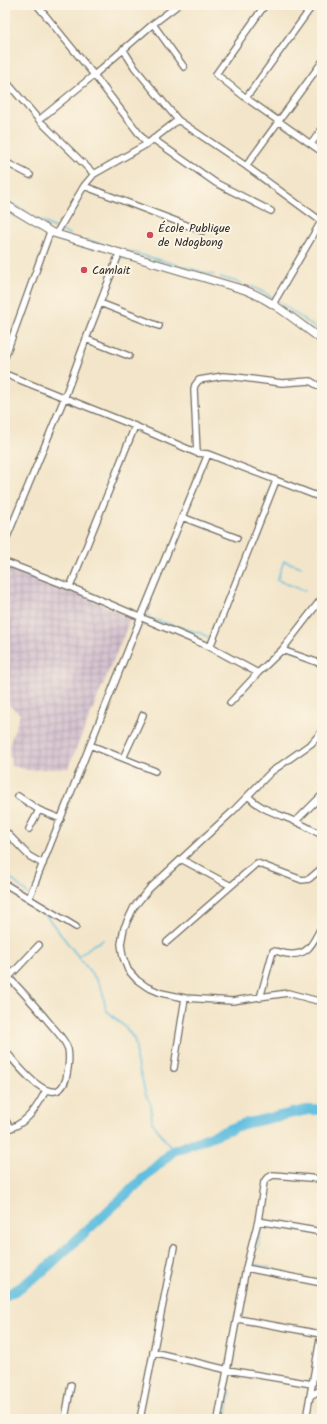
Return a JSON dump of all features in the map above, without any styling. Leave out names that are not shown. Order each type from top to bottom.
[{"type":"main road","points":[[5,204],[53,233],[119,254],[245,290],[264,298],[322,340]]},
{"type":"street","points":[[37,5],[94,75],[147,144]]},
{"type":"street","points":[[39,120],[153,24],[178,5]]},
{"type":"street","points":[[265,5],[216,73],[217,76],[322,152]]},
{"type":"street","points":[[246,98],[313,5]]},
{"type":"street","points":[[153,24],[184,67]]},
{"type":"street","points":[[123,49],[135,68],[178,120],[246,166],[322,221],[273,304]]},
{"type":"street","points":[[246,166],[322,62]]},
{"type":"street","points":[[6,83],[39,120],[94,174]]},
{"type":"street","points":[[5,357],[53,233],[84,186],[94,174],[147,144],[178,120]]},
{"type":"street","points":[[311,144],[322,129]]},
{"type":"street","points":[[153,139],[216,183],[271,211]]},
{"type":"street","points":[[5,162],[30,175]]},
{"type":"street","points":[[84,186],[202,231]]},
{"type":"street","points":[[316,229],[322,233]]},
{"type":"street","points":[[5,542],[64,399],[119,254]]},
{"type":"street","points":[[100,303],[159,326]]},
{"type":"street","points":[[86,339],[129,356]]},
{"type":"street","points":[[5,374],[64,399],[135,426],[196,453],[208,454],[322,498]]},
{"type":"street","points":[[196,453],[194,390],[195,385],[199,380],[223,376],[236,376],[282,383],[310,381],[322,388]]},
{"type":"street","points":[[70,587],[135,426]]},
{"type":"street","points":[[30,898],[141,617],[208,454]]},
{"type":"street","points":[[210,647],[276,480]]},
{"type":"street","points":[[182,517],[237,538]]},
{"type":"street","points":[[5,562],[70,587],[210,647],[258,673]]},
{"type":"street","points":[[230,703],[282,650],[322,598]]},
{"type":"street","points":[[282,650],[322,664]]},
{"type":"street","points":[[123,758],[143,715]]},
{"type":"street","points":[[322,731],[312,743],[271,772],[248,796],[150,889],[134,907],[124,928],[122,944],[123,957],[128,970],[137,980],[147,987],[161,993],[185,998],[232,1001],[288,993],[322,1002]]},
{"type":"street","points":[[90,745],[155,771]]},
{"type":"street","points":[[296,822],[322,795]]},
{"type":"street","points":[[18,796],[39,810],[61,819]]},
{"type":"street","points":[[248,796],[258,806],[322,835]]},
{"type":"street","points":[[29,829],[39,810]]},
{"type":"street","points":[[5,831],[29,856],[43,864]]},
{"type":"street","points":[[181,860],[231,886]]},
{"type":"street","points":[[167,942],[257,864],[302,880],[309,879],[322,868]]},
{"type":"street","points":[[5,884],[76,927]]},
{"type":"street","points":[[260,998],[273,952],[288,954],[303,952],[309,949],[322,926]]},
{"type":"street","points":[[5,1050],[30,1079],[46,1090],[52,1091],[59,1089],[64,1083],[68,1072],[68,1049],[62,1039],[29,997],[7,976],[39,945]]},
{"type":"street","points":[[174,1068],[185,998]]},
{"type":"street","points":[[5,1119],[11,1128],[25,1120],[38,1106],[46,1090]]},
{"type":"street","points":[[218,1419],[238,1319],[246,1268],[258,1221],[264,1182],[272,1176],[322,1179]]},
{"type":"street","points":[[258,1221],[322,1232]]},
{"type":"street","points":[[140,1419],[174,1248]]},
{"type":"street","points":[[246,1268],[322,1283]]},
{"type":"street","points":[[238,1319],[321,1336],[306,1419]]},
{"type":"street","points":[[153,1352],[228,1370],[312,1384]]},
{"type":"street","points":[[65,1419],[71,1385]]},
{"type":"street","points":[[310,1396],[322,1389]]},
{"type":"shaded area","points":[[5,564],[64,587],[131,618],[68,768],[28,770],[11,766],[9,746],[20,714],[5,702]]},
{"type":"waterway","points":[[284,121],[299,132]]},
{"type":"waterway","points":[[303,134],[311,140]]},
{"type":"waterway","points":[[9,202],[27,213]]},
{"type":"waterway","points":[[5,208],[12,212]]},
{"type":"waterway","points":[[15,215],[46,233]]},
{"type":"waterway","points":[[35,218],[57,229]]},
{"type":"waterway","points":[[61,231],[70,234]]},
{"type":"waterway","points":[[53,237],[74,244]]},
{"type":"waterway","points":[[87,240],[214,275]]},
{"type":"waterway","points":[[81,246],[91,249]]},
{"type":"waterway","points":[[120,257],[147,264]]},
{"type":"waterway","points":[[220,277],[241,283]]},
{"type":"waterway","points":[[251,286],[274,298]]},
{"type":"waterway","points":[[278,301],[321,332]]},
{"type":"waterway","points":[[302,567],[284,561],[277,580],[305,591]]},
{"type":"waterway","points":[[149,614],[149,618],[151,619],[200,633],[208,637]]},
{"type":"waterway","points":[[292,650],[312,657]]},
{"type":"waterway","points":[[315,658],[322,661]]},
{"type":"waterway","points":[[5,873],[29,895]]},
{"type":"waterway","points":[[40,908],[99,983],[103,993],[106,1010],[126,1028],[134,1039],[136,1047],[136,1060],[145,1093],[151,1105],[152,1122],[173,1151]]},
{"type":"waterway","points":[[79,956],[93,945],[103,940]]},
{"type":"waterway","points":[[5,1296],[18,1289],[44,1270],[173,1151],[243,1124],[307,1110],[322,1110]]},
{"type":"waterway","points":[[258,1248],[261,1228]]},
{"type":"waterway","points":[[255,1265],[271,1268]]},
{"type":"waterway","points":[[225,1419],[231,1392]]},
{"type":"place","name":"École Publique de Ndogbong","points":[[150,235]]},
{"type":"place","name":"Camlait","points":[[84,270]]}]
